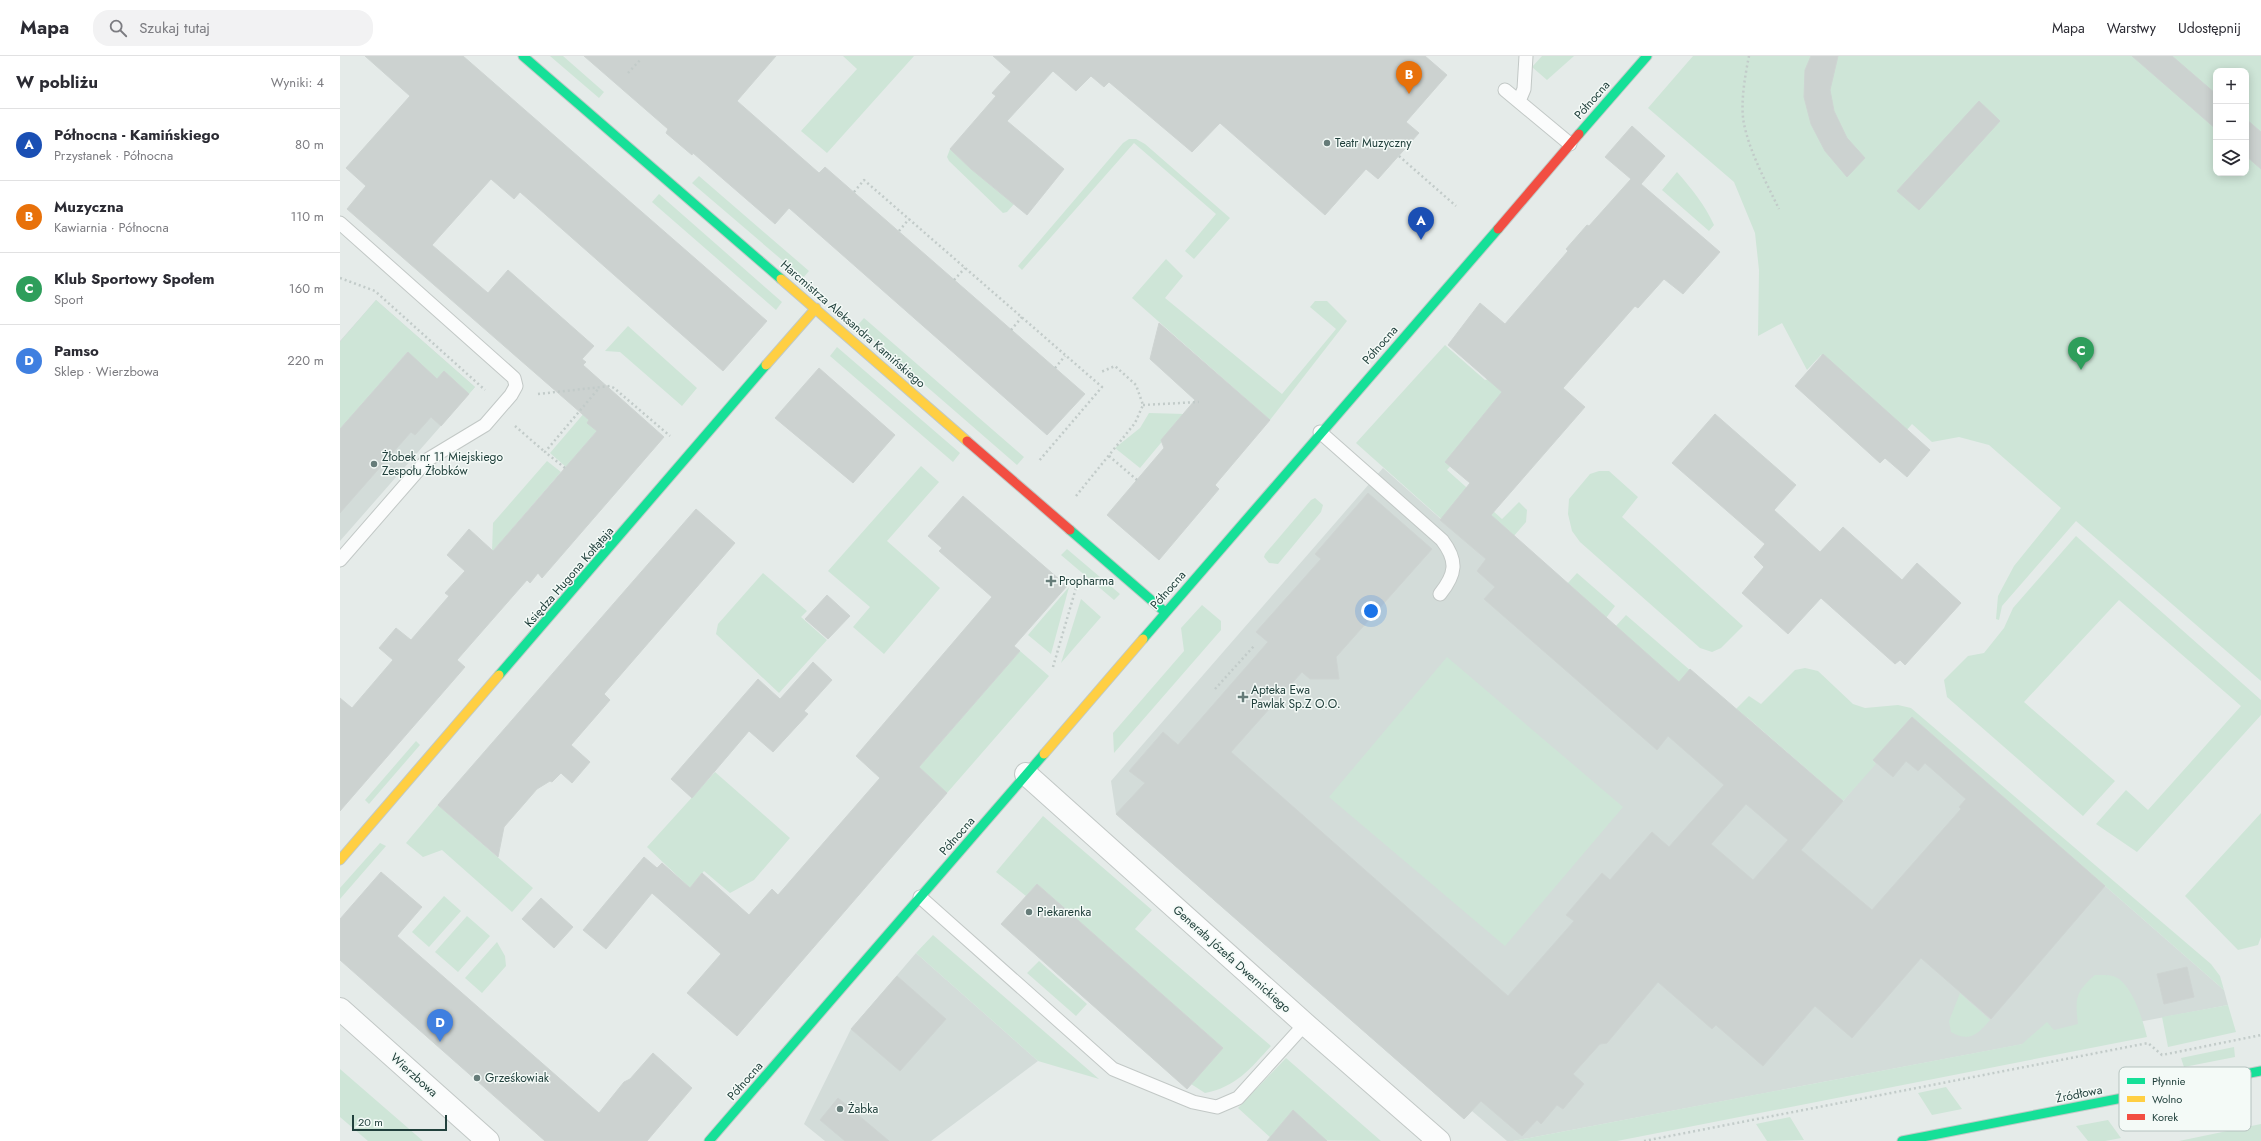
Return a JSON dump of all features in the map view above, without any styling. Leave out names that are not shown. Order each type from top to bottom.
[{"type":"street","name":"Harcmistrza Aleksandra Kamińskiego","points":[[523,56],[816,308],[1165,612]]},
{"type":"street","name":"Północna","points":[[709,1141],[1320,432],[1647,56]]},
{"type":"street","name":"Księdza Hugona Kołłątaja","points":[[340,860],[816,308]]},
{"type":"street","name":"Generała Józefa Dwernickiego","points":[[1026,774],[1305,1024],[1439,1141]]},
{"type":"street","name":"Wierzbowa","points":[[340,1009],[488,1141]]},
{"type":"street","name":"Źródłowa","points":[[2251,1073],[2261,1071]]},
{"type":"street","name":"Źródłowa","points":[[1902,1141],[2119,1099]]},
{"type":"lane","points":[[1519,101],[1524,89],[1526,56]]},
{"type":"lane","points":[[1505,90],[1570,144]]},
{"type":"lane","points":[[340,223],[514,378],[516,386],[511,395],[485,425],[428,460],[340,560]]},
{"type":"lane","points":[[1320,432],[1442,540],[1448,548],[1454,571],[1450,582],[1440,594]]},
{"type":"lane","points":[[920,897],[1113,1068],[1193,1102],[1218,1106],[1238,1098],[1305,1024]]},
{"type":"path","points":[[1749,56],[1744,81],[1744,123],[1756,161],[1779,209]]},
{"type":"path","points":[[628,73],[641,59]]},
{"type":"path","points":[[1398,156],[1456,206]]},
{"type":"path","points":[[854,192],[864,180],[1102,387],[1038,462]]},
{"type":"path","points":[[899,231],[909,219]]},
{"type":"path","points":[[954,280],[964,268]]},
{"type":"path","points":[[340,278],[376,291],[545,452],[564,468]]},
{"type":"path","points":[[1011,330],[1022,317]]},
{"type":"path","points":[[1055,368],[1065,356]]},
{"type":"path","points":[[1076,496],[1135,423],[1143,405],[1136,385],[1115,366],[1101,372]]},
{"type":"path","points":[[545,452],[600,388]]},
{"type":"path","points":[[511,395],[614,388],[674,438]]},
{"type":"path","points":[[1143,405],[1199,402]]},
{"type":"path","points":[[1108,456],[1137,480]]},
{"type":"path","points":[[1053,667],[1078,581]]},
{"type":"path","points":[[1216,689],[1254,646]]},
{"type":"path","points":[[1644,1141],[2148,1043],[2162,1055],[2261,1036]]},
{"type":"shaded area","name":"Żłobek nr 11 Miejskiego Zespołu Żłobków","points":[[376,300],[475,387],[340,541],[340,341]]},
{"type":"shaded area","points":[[1383,468],[1486,559],[1741,724],[1747,717],[1843,801],[1875,763],[1873,761],[1912,717],[2224,990],[2228,1005],[1513,1141],[1507,1141],[1472,1111],[1464,1119],[1116,814],[1111,781]]},
{"type":"shaded area","points":[[916,953],[1038,1061],[931,1141],[825,1141],[804,1124],[851,1029]]},
{"type":"green space","points":[[550,56],[563,56],[604,92],[599,98]]},
{"type":"green space","points":[[843,56],[914,56],[827,153],[801,131],[857,69]]},
{"type":"green space","points":[[1542,56],[1574,56],[1547,80],[1532,67]]},
{"type":"green space","points":[[1693,56],[2261,56],[2261,681],[2076,521],[2002,606],[1999,620],[1996,619],[1998,596],[2014,566],[2061,508],[1989,445],[1959,437],[1932,442],[1912,424],[1906,431],[1821,355],[1807,370],[1782,323],[1758,336],[1759,270],[1755,233],[1734,182],[1648,108]]},
{"type":"green space","points":[[1129,139],[1136,139],[1145,144],[1230,218],[1194,259],[1185,251],[1216,214],[1134,143],[1022,270],[1018,266],[1123,143]]},
{"type":"green space","points":[[950,149],[969,167],[1014,204],[1007,212],[1003,213],[949,161],[947,157]]},
{"type":"green space","points":[[1677,172],[1698,197],[1707,211],[1714,225],[1709,231],[1662,190]]},
{"type":"green space","points":[[699,176],[809,271],[803,278],[692,183]]},
{"type":"green space","points":[[659,194],[782,302],[776,310],[652,202]]},
{"type":"green space","points":[[1166,259],[1183,276],[1165,298],[1282,394],[1336,329],[1310,307],[1315,301],[1327,301],[1347,321],[1270,420],[1132,298]]},
{"type":"green space","points":[[376,300],[475,387],[469,394],[444,371],[437,379],[407,352],[340,429],[340,342]]},
{"type":"green space","points":[[864,318],[1024,457],[1017,465],[857,326]]},
{"type":"green space","points":[[628,326],[697,388],[682,406],[620,352],[605,351]]},
{"type":"green space","points":[[1445,345],[1485,380],[1540,364],[1447,470],[1502,519],[1519,502],[1527,510],[1526,522],[1513,537],[1498,525],[1475,549],[1356,443]]},
{"type":"green space","points":[[837,347],[960,453],[953,462],[830,356]]},
{"type":"green space","points":[[603,391],[597,431],[566,467],[550,453]]},
{"type":"green space","points":[[1149,413],[1185,414],[1140,468],[1115,448],[1140,428]]},
{"type":"green space","points":[[547,461],[561,472],[492,552],[493,523]]},
{"type":"green space","points":[[921,466],[939,482],[887,541],[940,588],[884,654],[853,627],[870,607],[828,571]]},
{"type":"green space","points":[[1599,471],[1609,471],[1638,497],[1622,517],[1743,626],[1721,648],[1712,652],[1700,648],[1580,542],[1572,531],[1568,514],[1569,499],[1590,474]]},
{"type":"green space","points":[[1315,498],[1323,505],[1321,512],[1278,564],[1269,563],[1264,557],[1265,554],[1311,500]]},
{"type":"green space","points":[[2076,536],[2261,700],[2261,715],[2137,852],[2096,824],[2126,790],[2148,810],[2241,706],[2119,600],[2024,702],[2115,781],[2083,816],[1947,697],[1944,680],[1968,656],[1984,653],[2004,628],[2013,608]]},
{"type":"green space","points":[[1067,549],[1120,594],[1114,600],[1061,555]]},
{"type":"green space","points":[[763,573],[807,611],[801,617],[827,640],[779,693],[716,634],[718,624]]},
{"type":"green space","points":[[1577,573],[1615,606],[1606,618],[1567,584]]},
{"type":"green space","points":[[1069,587],[1051,654],[1028,635]]},
{"type":"green space","points":[[1081,599],[1101,617],[1061,663]]},
{"type":"green space","points":[[1202,605],[1221,621],[1221,630],[1114,753],[1113,733],[1184,651],[1181,628]]},
{"type":"green space","points":[[1626,615],[1691,671],[1680,683],[1615,627]]},
{"type":"green space","points":[[1020,651],[1049,676],[947,793],[919,767]]},
{"type":"green space","points":[[1447,657],[1623,807],[1505,946],[1329,797]]},
{"type":"green space","points":[[1805,668],[1818,671],[1853,704],[1865,708],[1898,705],[1911,708],[2211,964],[2220,976],[2224,990],[1912,717],[1873,760],[1876,764],[1843,801],[1747,717],[1741,724],[1730,715],[1749,696],[1761,704],[1795,670]]},
{"type":"green space","points":[[416,741],[420,745],[369,804],[365,800]]},
{"type":"green space","points":[[715,772],[790,838],[754,880],[730,893],[704,871],[690,888],[647,847]]},
{"type":"green space","points":[[438,805],[533,888],[512,912],[442,850],[423,857],[406,843]]},
{"type":"green space","points":[[2261,813],[2261,937],[2258,945],[2238,950],[2185,896]]},
{"type":"green space","points":[[1043,816],[1152,910],[1135,929],[1271,1046],[1242,1076],[1234,1082],[1205,1093],[1191,1084],[1223,1048],[1037,884],[1026,896],[996,872]]},
{"type":"green space","points":[[380,843],[386,846],[340,899],[340,888]]},
{"type":"green space","points":[[444,896],[461,911],[429,947],[412,932]]},
{"type":"green space","points":[[467,916],[490,936],[458,972],[435,952]]},
{"type":"green space","points":[[933,935],[1099,1079],[1038,1061],[916,953]]},
{"type":"green space","points":[[497,942],[505,956],[506,966],[482,993],[465,978]]},
{"type":"green space","points":[[1039,961],[1087,1004],[1076,1016],[1027,973]]},
{"type":"green space","points":[[2095,975],[2114,976],[2124,984],[2129,990],[2137,1006],[2147,1037],[1617,1141],[1513,1141],[2022,1044],[2047,1022],[2054,1030],[2078,1024],[2078,996],[2083,986]]},
{"type":"green space","points":[[1960,993],[1990,1020],[1982,1029],[1969,1037],[1963,1037],[1951,1032],[1949,1021]]},
{"type":"green space","points":[[2228,1005],[2236,1032],[2168,1047],[2162,1017]]},
{"type":"green space","points":[[2234,1047],[2235,1057],[2184,1067],[2181,1058]]},
{"type":"green space","points":[[1286,1058],[1381,1141],[1273,1140],[1238,1108]]},
{"type":"green space","points":[[340,1069],[423,1141],[368,1141],[340,1117]]},
{"type":"green space","points":[[1946,1087],[1962,1109],[1932,1115],[1918,1093]]},
{"type":"green space","points":[[1790,1117],[1804,1140],[1767,1141],[1756,1124]]},
{"type":"green space","points":[[2108,1120],[2121,1138],[2105,1141],[2088,1141],[2076,1126]]},
{"type":"green space","points":[[2261,1124],[2261,1141],[2179,1141],[2227,1131],[2251,1131],[2251,1126]]},
{"type":"building","points":[[365,56],[463,56],[767,321],[723,371],[520,192],[514,199],[491,179],[432,245],[488,293],[508,270],[594,346],[582,359],[586,362],[583,365],[664,437],[542,578],[538,573],[530,583],[527,580],[457,660],[465,667],[340,811],[340,698],[352,708],[393,660],[379,648],[396,628],[411,640],[449,596],[445,593],[465,571],[447,555],[469,529],[493,551],[597,431],[587,423],[589,420],[347,209],[366,186],[346,168],[410,96]]},
{"type":"building","points":[[584,56],[776,56],[737,101],[819,173],[825,167],[1085,394],[1047,435],[789,208],[775,224],[693,153],[692,155],[666,133],[668,129]]},
{"type":"building","name":"Teatr Muzyczny","points":[[993,56],[1425,56],[1447,75],[1406,122],[1419,133],[1378,179],[1366,169],[1325,215],[1220,123],[1192,152],[1109,82],[1104,87],[1091,76],[1076,91],[1053,71],[1007,121],[1064,169],[1027,215],[971,169],[950,149],[996,96],[992,93],[1011,72]]},
{"type":"building","points":[[1811,56],[1838,56],[1830,90],[1834,111],[1847,138],[1865,158],[1847,177],[1825,151],[1811,124],[1804,97],[1805,70]]},
{"type":"building","points":[[2132,56],[2172,56],[2213,91],[2213,126]]},
{"type":"building","points":[[1979,101],[2000,121],[1919,210],[1897,191]]},
{"type":"building","points":[[2249,122],[2261,132],[2261,169],[2249,159]]},
{"type":"building","points":[[1632,126],[1665,156],[1641,184],[1720,252],[1683,294],[1664,279],[1638,308],[1635,306],[1563,388],[1585,407],[1491,515],[1679,682],[1690,669],[1843,801],[1801,850],[1872,910],[1961,809],[1959,807],[1966,799],[1925,763],[1918,771],[1906,761],[1893,777],[1873,760],[1912,717],[2105,886],[1991,1019],[1921,958],[1852,1038],[1815,1006],[1763,1066],[1716,1025],[1712,1029],[1658,982],[1607,1043],[1600,1044],[1573,1074],[1584,1084],[1563,1109],[1557,1105],[1541,1124],[1537,1120],[1522,1136],[1481,1101],[1464,1119],[1116,814],[1145,783],[1129,771],[1163,732],[1178,745],[1268,642],[1256,632],[1321,559],[1315,554],[1368,493],[1432,549],[1336,657],[1339,679],[1310,679],[1302,672],[1231,752],[1508,996],[1574,921],[1566,915],[1602,873],[1610,880],[1652,832],[1669,847],[1724,785],[1668,736],[1657,750],[1484,599],[1495,587],[1477,571],[1486,559],[1440,520],[1470,483],[1445,462],[1502,392],[1448,345],[1480,303],[1505,324],[1568,251],[1566,249],[1587,225],[1589,226],[1631,179],[1605,157]],"holes":[[[1746,804],[1788,840],[1753,880],[1711,844]]]},
{"type":"building","points":[[1159,323],[1270,420],[1215,485],[1219,489],[1159,560],[1107,515],[1164,448],[1161,440],[1195,400],[1150,359]]},
{"type":"building","points":[[408,352],[437,379],[444,371],[469,394],[441,426],[431,417],[415,435],[411,432],[340,513],[340,429]]},
{"type":"building","points":[[1823,354],[1930,450],[1907,477],[1885,458],[1880,463],[1795,386]]},
{"type":"building","points":[[819,368],[895,435],[853,483],[775,418]]},
{"type":"building","points":[[1715,414],[1796,485],[1774,510],[1820,552],[1843,527],[1902,580],[1917,563],[1961,603],[1905,665],[1900,660],[1895,664],[1821,598],[1788,634],[1742,593],[1764,567],[1754,557],[1765,544],[1672,463]]},
{"type":"building","points":[[963,496],[1067,586],[1014,646],[1020,651],[919,767],[947,793],[737,1036],[687,993],[721,954],[652,893],[606,949],[583,930],[644,857],[657,868],[662,863],[690,888],[702,873],[749,915],[772,889],[778,895],[880,778],[856,756],[992,597],[939,551],[942,548],[928,536]]},
{"type":"building","points":[[696,509],[735,543],[604,694],[610,700],[571,745],[590,762],[572,783],[561,773],[552,782],[550,781],[537,789],[504,827],[498,857],[438,805]]},
{"type":"building","points":[[827,595],[850,616],[828,639],[805,619]]},
{"type":"building","points":[[813,662],[832,680],[804,711],[808,714],[773,752],[749,731],[692,798],[671,779],[758,679],[780,699]]},
{"type":"building","points":[[381,872],[422,907],[397,936],[599,1113],[624,1082],[630,1079],[653,1053],[692,1088],[647,1141],[545,1141],[340,960],[340,919]]},
{"type":"building","points":[[1037,884],[1223,1048],[1187,1089],[1001,924]]},
{"type":"building","points":[[541,898],[573,927],[554,948],[522,919]]},
{"type":"building","points":[[2187,967],[2194,997],[2164,1004],[2157,974]]},
{"type":"building","points":[[897,976],[946,1019],[900,1071],[851,1029]]},
{"type":"building","name":"Żabka","points":[[838,1098],[889,1141],[845,1141],[820,1120]]},
{"type":"building","points":[[1293,1110],[1327,1141],[1267,1141]]},
{"type":"traffic: fast","points":[[523,56],[781,279]]},
{"type":"traffic: fast","points":[[1579,134],[1647,56]]},
{"type":"traffic: fast","points":[[1143,639],[1498,229]]},
{"type":"traffic: fast","points":[[499,675],[766,365]]},
{"type":"traffic: fast","points":[[1070,530],[1165,612]]},
{"type":"traffic: fast","points":[[709,1141],[1044,754]]},
{"type":"traffic: fast","points":[[2251,1073],[2261,1071]]},
{"type":"traffic: fast","points":[[1902,1141],[2119,1099]]},
{"type":"traffic: slow","points":[[781,279],[967,441]]},
{"type":"traffic: slow","points":[[766,365],[816,308]]},
{"type":"traffic: slow","points":[[1044,754],[1143,639]]},
{"type":"traffic: slow","points":[[340,860],[499,675]]},
{"type":"traffic: jam","points":[[1498,229],[1579,134]]},
{"type":"traffic: jam","points":[[967,441],[1070,530]]},
{"type":"place","name":"Muzyczna","points":[[1409,94]]},
{"type":"place","name":"Teatr Muzyczny","points":[[1327,143]]},
{"type":"place","name":"Północna - Kamińskiego","points":[[1421,240]]},
{"type":"place","name":"Klub Sportowy Społem","points":[[2081,370]]},
{"type":"place","name":"Żłobek nr 11 Miejskiego Zespołu Żłobków","points":[[374,464]]},
{"type":"place","name":"Propharma","points":[[1051,581]]},
{"type":"place","name":"Apteka Ewa Pawlak Sp.Z O.O.","points":[[1243,697]]},
{"type":"place","name":"Piekarenka","points":[[1029,912]]},
{"type":"place","name":"Pamso","points":[[440,1042]]},
{"type":"place","name":"Grześkowiak","points":[[477,1078]]},
{"type":"place","name":"Żabka","points":[[840,1109]]}]
